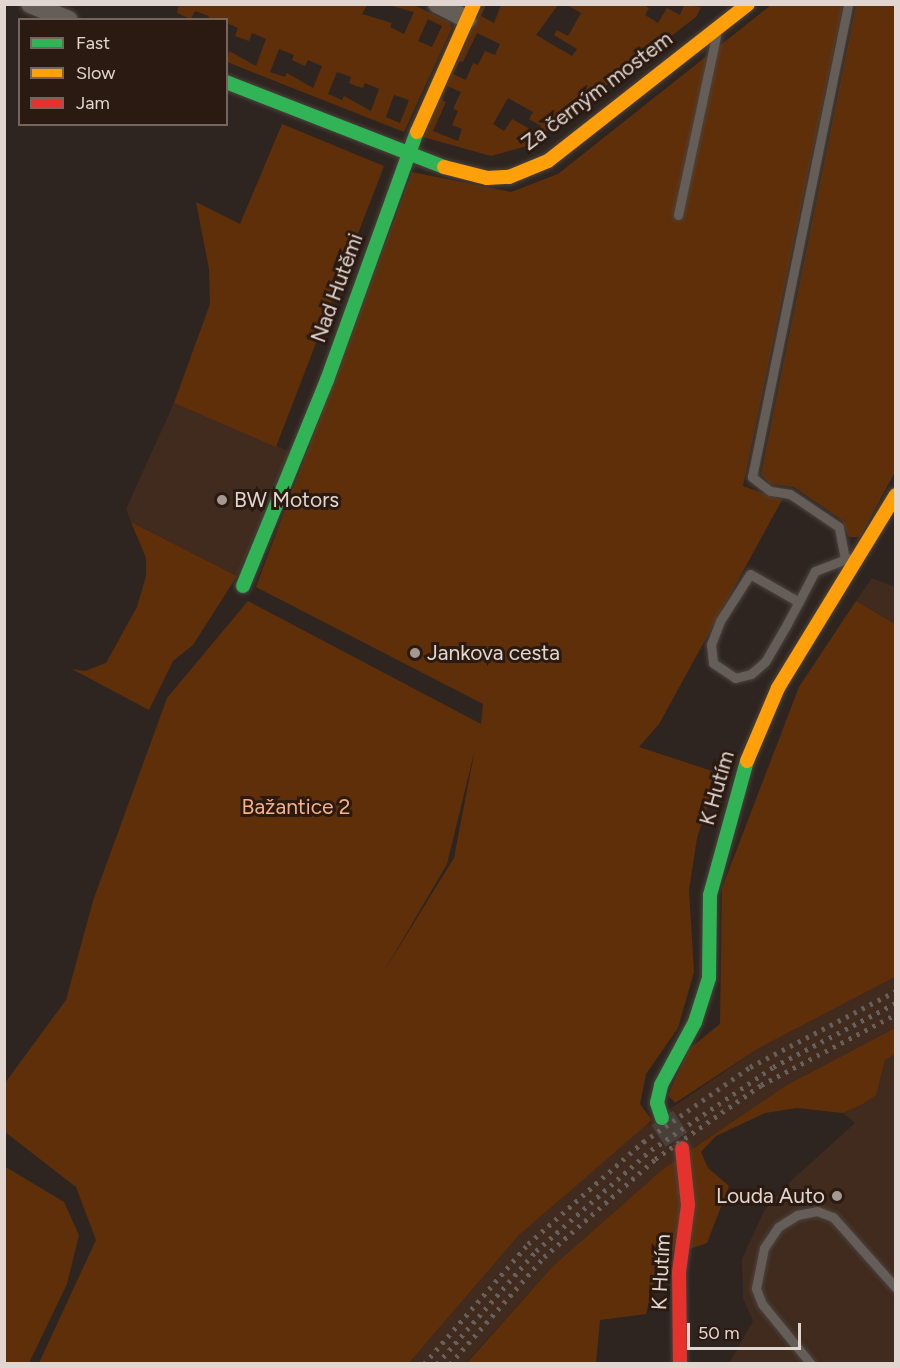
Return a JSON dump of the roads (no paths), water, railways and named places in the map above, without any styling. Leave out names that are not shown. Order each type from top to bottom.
[{"type":"street","points":[[30,4],[64,18]]},
{"type":"street","points":[[437,4],[470,12]]},
{"type":"street","name":"Za černým mostem","points":[[228,83],[407,155],[487,178],[526,173],[548,161],[721,17],[748,4]]},
{"type":"street","name":"Nad Hutěmi","points":[[243,586],[327,380],[407,155],[470,12]]},
{"type":"street","name":"K Hutím","points":[[662,1118],[657,1103],[661,1085],[695,1022],[709,978],[710,895],[751,744],[778,688],[862,555],[896,495]]},
{"type":"street","name":"K Hutím","points":[[680,1364],[679,1272],[688,1205],[682,1148]]},
{"type":"lane","points":[[846,559],[839,527],[790,494],[770,492],[752,477],[848,4]]},
{"type":"lane","points":[[678,215],[721,17]]},
{"type":"lane","points":[[799,602],[750,574],[720,621],[711,644],[713,663],[735,678],[752,674],[765,662],[799,602],[815,571],[862,555]]},
{"type":"lane","points":[[811,1364],[762,1304],[756,1288],[764,1248],[778,1227],[797,1215],[817,1211],[833,1217],[896,1288]]},
{"type":"tunnel","points":[[662,1118],[682,1148]]},
{"type":"railway","points":[[424,1364],[528,1244],[643,1142],[750,1067],[896,991]]},
{"type":"railway","points":[[437,1364],[536,1251],[651,1150],[773,1067],[896,1003]]},
{"type":"railway","points":[[450,1364],[544,1257],[655,1159],[761,1085],[896,1014]]},
{"type":"place","name":"BW Motors","points":[[222,500]]},
{"type":"place","name":"Jankova cesta","points":[[415,653]]},
{"type":"place","name":"Louda Auto","points":[[837,1196]]},
{"type":"park label","name":"Bažantice 2","points":[[296,807]]}]
